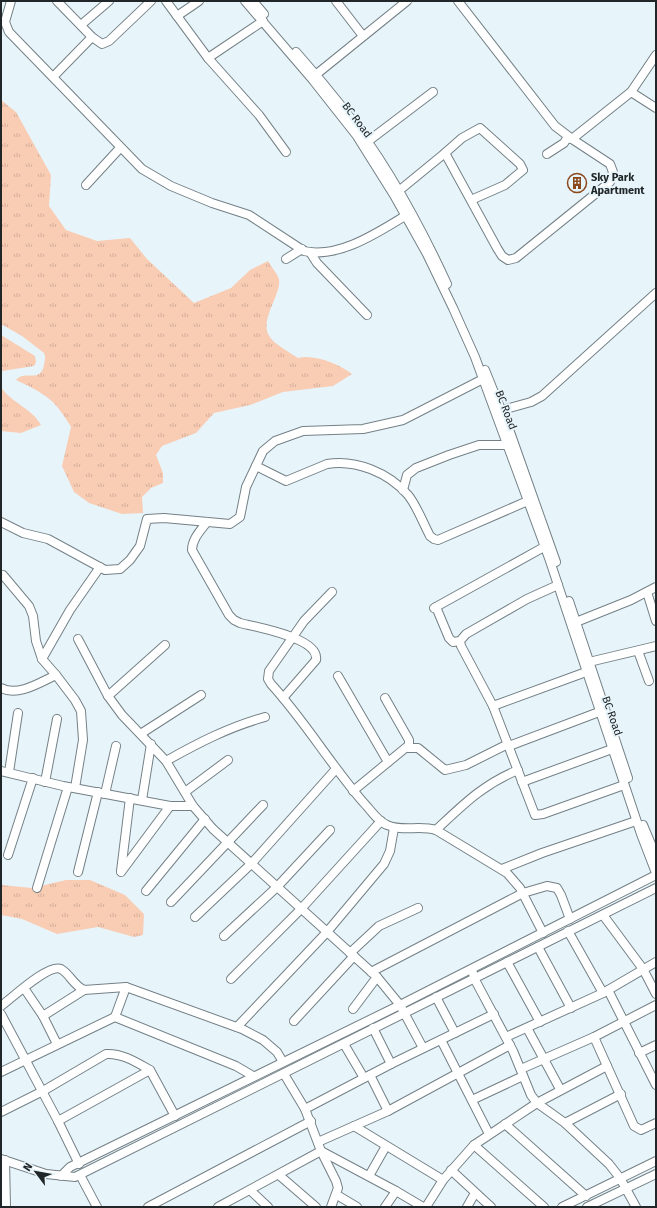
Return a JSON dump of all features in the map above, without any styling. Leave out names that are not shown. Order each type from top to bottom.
[{"type":"street","points":[[11,1],[6,27],[120,148],[142,169],[171,186],[218,206],[249,216],[306,251],[367,315]]},
{"type":"street","points":[[57,1],[92,37],[99,43],[106,44],[151,1]]},
{"type":"street","points":[[81,26],[109,1]]},
{"type":"street","points":[[166,1],[208,58],[259,115],[286,152]]},
{"type":"street","points":[[177,16],[199,1]]},
{"type":"street","name":"BC Road","points":[[245,1],[343,108],[367,142],[396,194],[405,216],[427,254],[453,308],[485,378],[502,410],[544,547],[576,622],[646,832],[656,856]]},
{"type":"street","name":"BC Road","points":[[253,1],[314,77],[357,136],[432,250],[480,355],[485,378],[561,588],[599,712],[636,822],[656,874]]},
{"type":"street","points":[[336,1],[363,36]]},
{"type":"street","points":[[314,77],[407,1]]},
{"type":"street","points":[[445,153],[502,256],[508,260],[516,258],[610,182],[613,172],[610,164],[555,126],[458,1]]},
{"type":"street","points":[[208,58],[263,21]]},
{"type":"street","points":[[53,77],[92,37]]},
{"type":"street","points":[[547,154],[564,143],[567,138],[572,139],[631,92],[656,55]]},
{"type":"street","points":[[367,142],[433,92]]},
{"type":"street","points":[[631,92],[656,108]]},
{"type":"street","points":[[396,194],[462,138],[480,128],[520,164],[523,170],[505,185],[471,200]]},
{"type":"street","points":[[86,185],[120,148]]},
{"type":"street","points":[[286,259],[306,251],[324,251],[354,244],[405,216]]},
{"type":"street","points":[[502,410],[531,402],[542,396],[656,293]]},
{"type":"street","points":[[1,522],[22,533],[48,539],[105,570],[120,569],[130,560],[140,546],[147,519],[164,518],[230,524],[240,517],[246,486],[263,451],[275,441],[303,431],[363,429],[403,420],[485,378]]},
{"type":"street","points":[[402,490],[407,475],[416,468],[479,445],[508,445]]},
{"type":"street","points":[[256,466],[286,482],[334,463],[369,467],[402,490],[411,499],[430,536],[438,540],[529,500]]},
{"type":"street","points":[[207,522],[195,538],[192,544],[192,550],[229,615],[240,623],[292,637],[307,643],[317,656],[316,660],[283,698]]},
{"type":"street","points":[[460,642],[453,642],[448,638],[435,608],[544,547]]},
{"type":"street","points":[[42,659],[70,610],[100,567]]},
{"type":"street","points":[[3,575],[29,606],[33,616],[36,641],[42,659],[75,700],[81,711],[83,740],[71,788],[36,888]]},
{"type":"street","points":[[576,622],[631,600],[656,587]]},
{"type":"street","points":[[460,642],[466,634],[527,599],[561,588]]},
{"type":"street","points":[[332,592],[304,621],[292,637],[268,675],[270,684],[283,698],[353,791],[380,822],[394,828],[430,828],[436,830],[502,869],[513,879],[523,893],[543,933]]},
{"type":"street","points":[[647,592],[656,621]]},
{"type":"street","points":[[78,639],[108,696],[122,715],[142,734],[166,761],[193,806],[227,842],[374,975],[400,1005],[423,1048]]},
{"type":"street","points":[[460,642],[493,706],[533,812],[538,815],[624,785]]},
{"type":"street","points":[[108,696],[165,645]]},
{"type":"street","points":[[589,662],[656,646]]},
{"type":"street","points":[[638,650],[649,681]]},
{"type":"street","points":[[493,706],[586,672]]},
{"type":"street","points":[[1,688],[14,691],[56,675]]},
{"type":"street","points":[[338,676],[388,762]]},
{"type":"street","points":[[142,734],[201,695]]},
{"type":"street","points":[[353,791],[406,748],[409,740],[385,698]]},
{"type":"street","points":[[406,748],[418,748],[445,770],[466,765],[508,744],[509,746],[599,712]]},
{"type":"street","points":[[18,713],[5,771],[71,788],[170,806],[193,806]]},
{"type":"street","points":[[166,761],[207,738],[239,724],[265,717]]},
{"type":"street","points":[[45,782],[57,719]]},
{"type":"street","points":[[142,800],[151,744]]},
{"type":"street","points":[[78,872],[116,746]]},
{"type":"street","points":[[522,782],[612,748]]},
{"type":"street","points":[[185,792],[228,760]]},
{"type":"street","points":[[195,917],[251,864],[336,769]]},
{"type":"street","points":[[436,830],[478,792],[498,778],[518,770]]},
{"type":"street","points":[[8,855],[33,778]]},
{"type":"street","points":[[130,798],[121,872],[170,806]]},
{"type":"street","points":[[171,902],[263,806]]},
{"type":"street","points":[[146,891],[205,819]]},
{"type":"street","points":[[231,979],[301,909],[380,822]]},
{"type":"street","points":[[502,869],[542,853],[636,822]]},
{"type":"street","points":[[237,1027],[327,932],[384,864],[390,852],[394,828]]},
{"type":"street","points":[[224,936],[277,887],[330,830]]},
{"type":"street","points":[[61,1176],[70,1168],[253,1076],[400,1005],[656,874]]},
{"type":"street","points":[[353,1009],[374,975],[523,893],[547,886],[553,886],[561,895],[570,919]]},
{"type":"street","points":[[6,1207],[3,1159],[32,1170],[61,1176],[75,1177],[80,1175],[656,888]]},
{"type":"street","points":[[294,1021],[352,954],[379,926],[418,908]]},
{"type":"street","points":[[603,914],[643,969],[656,994]]},
{"type":"street","points":[[568,931],[624,1023],[656,1084]]},
{"type":"street","points":[[538,946],[571,1008]]},
{"type":"street","points":[[508,962],[540,1022]]},
{"type":"street","points":[[506,1037],[606,992],[656,962]]},
{"type":"street","points":[[1,1006],[39,976],[55,968],[64,971],[72,982],[84,990]]},
{"type":"street","points":[[472,968],[474,978],[510,1045],[531,1095],[537,1103],[565,1123],[609,1164],[627,1189],[636,1207]]},
{"type":"street","points":[[1,1072],[25,1059],[115,1017],[126,987]]},
{"type":"street","points":[[43,1016],[84,990],[126,987],[237,1027],[264,1040],[277,1052],[283,1062]]},
{"type":"street","points":[[24,988],[43,1016],[57,1044]]},
{"type":"street","points":[[436,997],[455,1033]]},
{"type":"street","points":[[472,1100],[522,1073],[544,1059],[624,1023],[656,1005]]},
{"type":"street","points":[[1,1014],[5,1029],[25,1059],[43,1091],[79,1164]]},
{"type":"street","points":[[305,1109],[367,1076],[494,1014]]},
{"type":"street","points":[[115,1017],[236,1066],[253,1076]]},
{"type":"street","points":[[373,1028],[392,1064]]},
{"type":"street","points":[[527,1028],[560,1090]]},
{"type":"street","points":[[594,1037],[621,1094],[634,1126],[645,1129],[656,1123]]},
{"type":"street","points":[[441,1040],[489,1134]]},
{"type":"street","points":[[344,1044],[367,1076],[388,1111]]},
{"type":"street","points":[[318,1142],[388,1111],[510,1045]]},
{"type":"street","points":[[639,1053],[656,1045]]},
{"type":"street","points":[[1,1112],[43,1091],[106,1054],[114,1054],[124,1056],[150,1070],[175,1116]]},
{"type":"street","points":[[426,1207],[443,1180],[474,1145],[537,1103],[607,1066]]},
{"type":"street","points":[[58,1121],[150,1070]]},
{"type":"street","points":[[284,1074],[311,1121],[321,1151],[336,1181],[338,1188],[337,1195],[331,1207]]},
{"type":"street","points":[[565,1123],[621,1094]]},
{"type":"street","points":[[148,1207],[311,1121]]},
{"type":"street","points":[[505,1124],[586,1196]]},
{"type":"street","points":[[354,1126],[443,1180]]},
{"type":"street","points":[[474,1145],[544,1207]]},
{"type":"street","points":[[369,1176],[386,1146]]},
{"type":"street","points":[[218,1207],[321,1151]]},
{"type":"street","points":[[321,1151],[396,1190],[423,1207]]},
{"type":"street","points":[[562,1207],[656,1161]]},
{"type":"street","points":[[451,1170],[474,1194],[491,1207]]},
{"type":"street","points":[[589,1206],[656,1174]]},
{"type":"street","points":[[80,1175],[97,1207]]},
{"type":"street","points":[[279,1175],[316,1207]]},
{"type":"street","points":[[250,1190],[268,1207]]},
{"type":"street","points":[[385,1207],[396,1190]]},
{"type":"street","points":[[467,1207],[474,1194]]},
{"type":"street","points":[[337,1195],[357,1207]]},
{"type":"green space","points":[[1,100],[16,112],[51,175],[49,206],[66,230],[97,241],[130,238],[147,259],[194,303],[231,288],[250,270],[268,261],[279,280],[278,289],[267,320],[268,334],[272,340],[298,358],[311,357],[333,363],[352,374],[333,386],[283,392],[250,405],[214,413],[196,433],[162,446],[156,455],[163,473],[163,483],[151,488],[142,497],[143,513],[122,514],[89,503],[74,492],[62,466],[71,427],[54,403],[42,393],[16,380],[20,377],[39,374],[44,365],[44,353],[22,336],[1,324]]},
{"type":"green space","points":[[1,335],[35,356],[36,362],[34,366],[2,371],[1,374]]},
{"type":"green space","points":[[1,387],[5,393],[32,414],[41,425],[21,433],[1,431]]},
{"type":"green space","points":[[66,880],[90,880],[125,895],[144,914],[143,935],[134,937],[98,927],[57,934],[22,919],[1,915],[1,885],[32,888]]},
{"type":"place","name":"Sky Park Apartment","points":[[577,183]]}]
